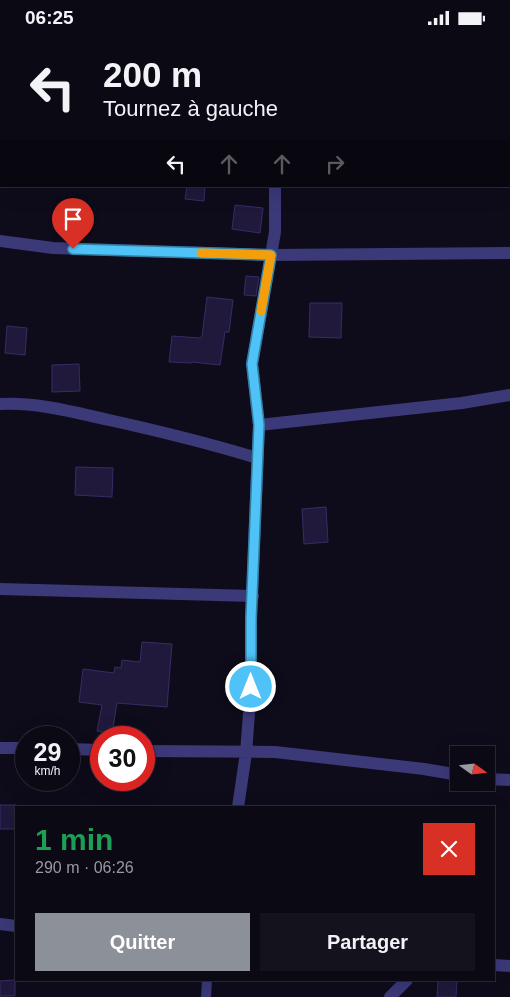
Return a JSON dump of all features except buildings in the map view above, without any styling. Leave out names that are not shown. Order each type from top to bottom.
[{"type":"street","points":[[238,806],[246,753],[251,687],[259,425],[252,364],[275,232],[275,187]]},
{"type":"street","points":[[0,241],[53,248],[271,255],[510,253]]},
{"type":"street","points":[[259,425],[462,403],[510,395]]},
{"type":"street","points":[[0,404],[16,403],[52,407],[202,441],[257,458]]},
{"type":"street","points":[[0,589],[253,596]]},
{"type":"street","points":[[0,748],[15,748]]},
{"type":"street","points":[[155,751],[275,752],[450,773]]},
{"type":"street","points":[[495,779],[510,780]]},
{"type":"street","points":[[0,925],[15,926]]},
{"type":"street","points":[[495,965],[510,966]]},
{"type":"street","points":[[206,997],[207,981]]},
{"type":"street","points":[[390,997],[407,981]]},
{"type":"slow traffic","points":[[201,253],[271,255],[261,311]]},
{"type":"route","points":[[73,249],[271,255],[252,364],[259,425],[255,563],[251,619],[251,687]]}]
